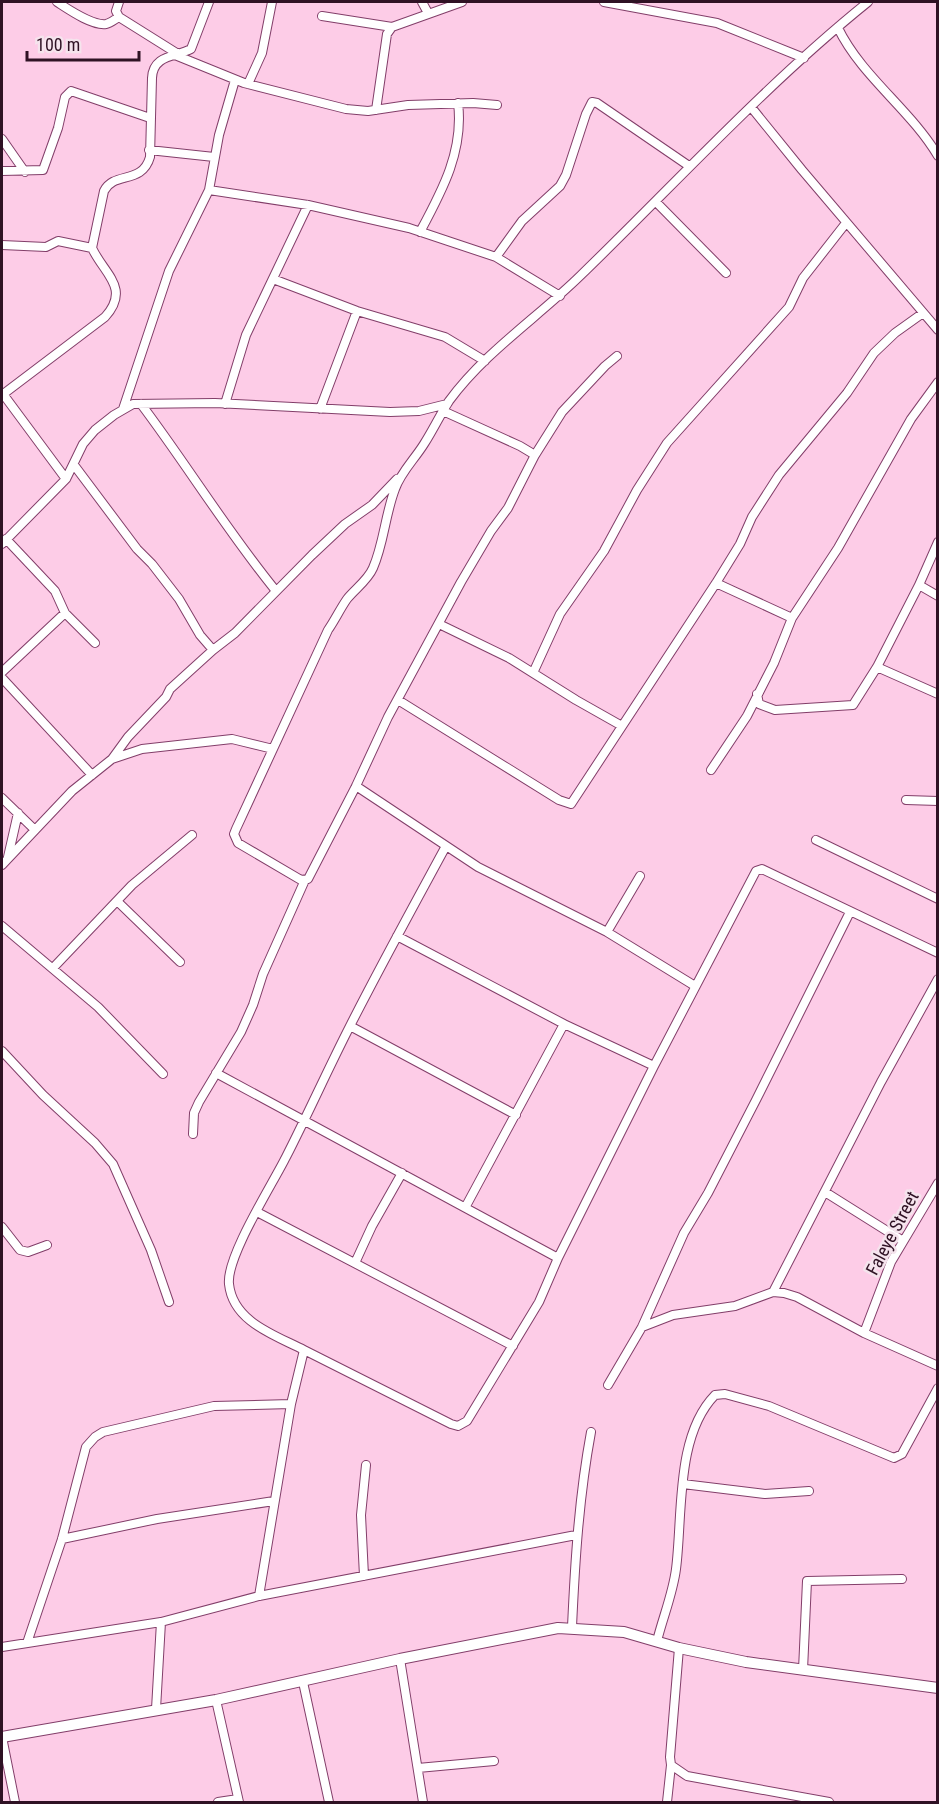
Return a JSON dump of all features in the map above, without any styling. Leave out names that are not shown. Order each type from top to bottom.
[{"type":"street","points":[[57,2],[79,15],[102,24],[119,17]]},
{"type":"street","points":[[119,2],[116,11],[119,17],[176,54],[248,84],[346,109],[368,111],[408,105],[497,105]]},
{"type":"street","points":[[66,479],[2,395],[105,317],[114,306],[116,287],[92,248],[104,191],[106,186],[113,182],[146,169],[150,157],[154,67],[160,60],[189,51],[193,46],[209,2]]},
{"type":"street","points":[[248,84],[261,53],[272,2]]},
{"type":"street","points":[[422,2],[428,13]]},
{"type":"street","points":[[322,16],[392,27],[462,2]]},
{"type":"street","points":[[604,2],[634,5],[717,23],[804,58]]},
{"type":"street","points":[[4,862],[72,791],[112,759],[128,737],[166,698],[171,689],[213,650],[236,633],[345,524],[372,505],[400,476],[424,445],[445,407],[484,360],[560,296],[656,202],[689,166],[804,58],[868,2]]},
{"type":"street","points":[[376,110],[387,34],[392,27]]},
{"type":"street","points":[[838,28],[853,54],[937,152]]},
{"type":"street","points":[[123,409],[169,271],[209,190],[214,157],[235,80]]},
{"type":"street","points":[[2,171],[43,170],[58,128],[65,97],[71,91],[150,118]]},
{"type":"street","points":[[496,257],[522,221],[560,186],[592,102],[597,103],[689,166]]},
{"type":"street","points":[[420,232],[444,186],[454,159],[459,133],[458,104]]},
{"type":"street","points":[[751,107],[938,330]]},
{"type":"street","points":[[2,144],[25,172]]},
{"type":"street","points":[[149,150],[214,157]]},
{"type":"street","points":[[209,190],[308,205],[420,232],[496,257],[560,296]]},
{"type":"street","points":[[656,202],[726,273]]},
{"type":"street","points":[[225,404],[246,334],[308,205]]},
{"type":"street","points":[[533,673],[560,614],[604,551],[637,490],[667,443],[789,307],[803,278],[846,223]]},
{"type":"street","points":[[2,245],[46,247],[58,241],[92,248]]},
{"type":"street","points":[[273,279],[357,311],[445,337],[484,360]]},
{"type":"street","points":[[320,409],[357,311]]},
{"type":"street","points":[[398,700],[559,801],[571,804],[716,584],[740,544],[752,517],[779,474],[847,393],[874,353],[923,313]]},
{"type":"street","points":[[193,1134],[194,1113],[241,1032],[263,974],[305,880],[308,879],[398,700],[461,582],[491,531],[508,508],[535,455],[562,412],[617,356]]},
{"type":"street","points":[[711,770],[747,716],[774,663],[792,618],[838,548],[910,419],[938,382]]},
{"type":"street","points":[[94,644],[65,613],[55,591],[4,542],[66,479],[83,444],[95,430],[133,404],[225,404],[390,412],[445,407],[535,455]]},
{"type":"street","points":[[141,404],[177,451],[240,545],[276,591]]},
{"type":"street","points":[[74,465],[137,549],[152,564],[179,599],[200,635],[213,650]]},
{"type":"street","points":[[305,880],[301,880],[236,841],[234,834],[328,630],[348,599],[373,569],[387,513],[400,476]]},
{"type":"street","points":[[372,505],[387,513]]},
{"type":"street","points":[[757,694],[759,704],[775,710],[851,706],[877,667],[938,542]]},
{"type":"street","points":[[716,584],[792,618]]},
{"type":"street","points":[[919,585],[938,596]]},
{"type":"street","points":[[2,672],[65,613]]},
{"type":"street","points":[[439,624],[509,658],[622,726]]},
{"type":"street","points":[[877,667],[938,694]]},
{"type":"street","points":[[2,678],[92,775]]},
{"type":"street","points":[[112,759],[142,749],[232,739],[273,749]]},
{"type":"street","points":[[356,786],[478,867],[607,932],[695,986]]},
{"type":"street","points":[[2,798],[34,829]]},
{"type":"street","points":[[906,800],[938,801]]},
{"type":"street","points":[[4,862],[18,813]]},
{"type":"street","points":[[53,968],[158,862],[192,834]]},
{"type":"street","points":[[816,840],[938,899]]},
{"type":"street","points":[[446,846],[350,1026],[237,1250],[229,1275],[229,1286],[235,1305],[256,1325],[440,1420],[458,1426],[467,1422],[539,1302],[558,1258],[654,1066],[756,871],[762,869],[938,954]]},
{"type":"street","points":[[607,932],[640,876]]},
{"type":"street","points":[[117,902],[180,962]]},
{"type":"street","points":[[608,1385],[642,1327],[684,1233],[708,1193],[850,912]]},
{"type":"street","points":[[2,926],[98,1007],[163,1074]]},
{"type":"street","points":[[397,936],[564,1024],[654,1066]]},
{"type":"street","points":[[773,1292],[881,1082],[938,979]]},
{"type":"street","points":[[466,1206],[564,1024]]},
{"type":"street","points":[[350,1026],[516,1115]]},
{"type":"street","points":[[2,1052],[43,1095],[95,1143],[113,1164],[151,1250],[169,1302]]},
{"type":"street","points":[[216,1073],[466,1206],[558,1258]]},
{"type":"street","points":[[356,1263],[372,1226],[402,1173]]},
{"type":"street","name":"Faleye Street","points":[[864,1334],[891,1262],[938,1183]]},
{"type":"street","points":[[825,1192],[903,1241]]},
{"type":"street","points":[[257,1212],[513,1346]]},
{"type":"street","points":[[2,1227],[20,1250],[28,1252],[47,1245]]},
{"type":"street","points":[[642,1327],[673,1316],[735,1306],[773,1292],[784,1293],[797,1297],[864,1334],[938,1366]]},
{"type":"street","points":[[259,1596],[291,1404],[304,1350]]},
{"type":"street","points":[[657,1641],[676,1570],[683,1484],[695,1423],[715,1395],[725,1394],[769,1406],[894,1458],[902,1455],[938,1388]]},
{"type":"street","points":[[27,1643],[62,1539],[83,1457],[87,1445],[95,1437],[103,1432],[214,1406],[291,1404]]},
{"type":"street","points":[[572,1627],[576,1535],[591,1432]]},
{"type":"street","points":[[364,1576],[361,1515],[366,1465]]},
{"type":"street","points":[[683,1484],[765,1494],[809,1491]]},
{"type":"street","points":[[62,1539],[157,1519],[274,1501]]},
{"type":"street","points":[[2,1647],[161,1622],[259,1596],[576,1535]]},
{"type":"street","points":[[802,1670],[807,1581],[902,1579]]},
{"type":"street","points":[[156,1709],[161,1622]]},
{"type":"street","points":[[15,1803],[2,1737],[216,1700],[400,1659],[558,1628],[572,1627],[624,1632],[679,1648],[746,1662],[938,1688]]},
{"type":"street","points":[[667,1803],[679,1648]]},
{"type":"street","points":[[400,1659],[423,1803]]},
{"type":"street","points":[[303,1682],[329,1803]]},
{"type":"street","points":[[216,1700],[238,1801],[218,1803]]},
{"type":"street","points":[[418,1768],[494,1761]]},
{"type":"street","points":[[671,1765],[687,1776],[829,1803]]}]
